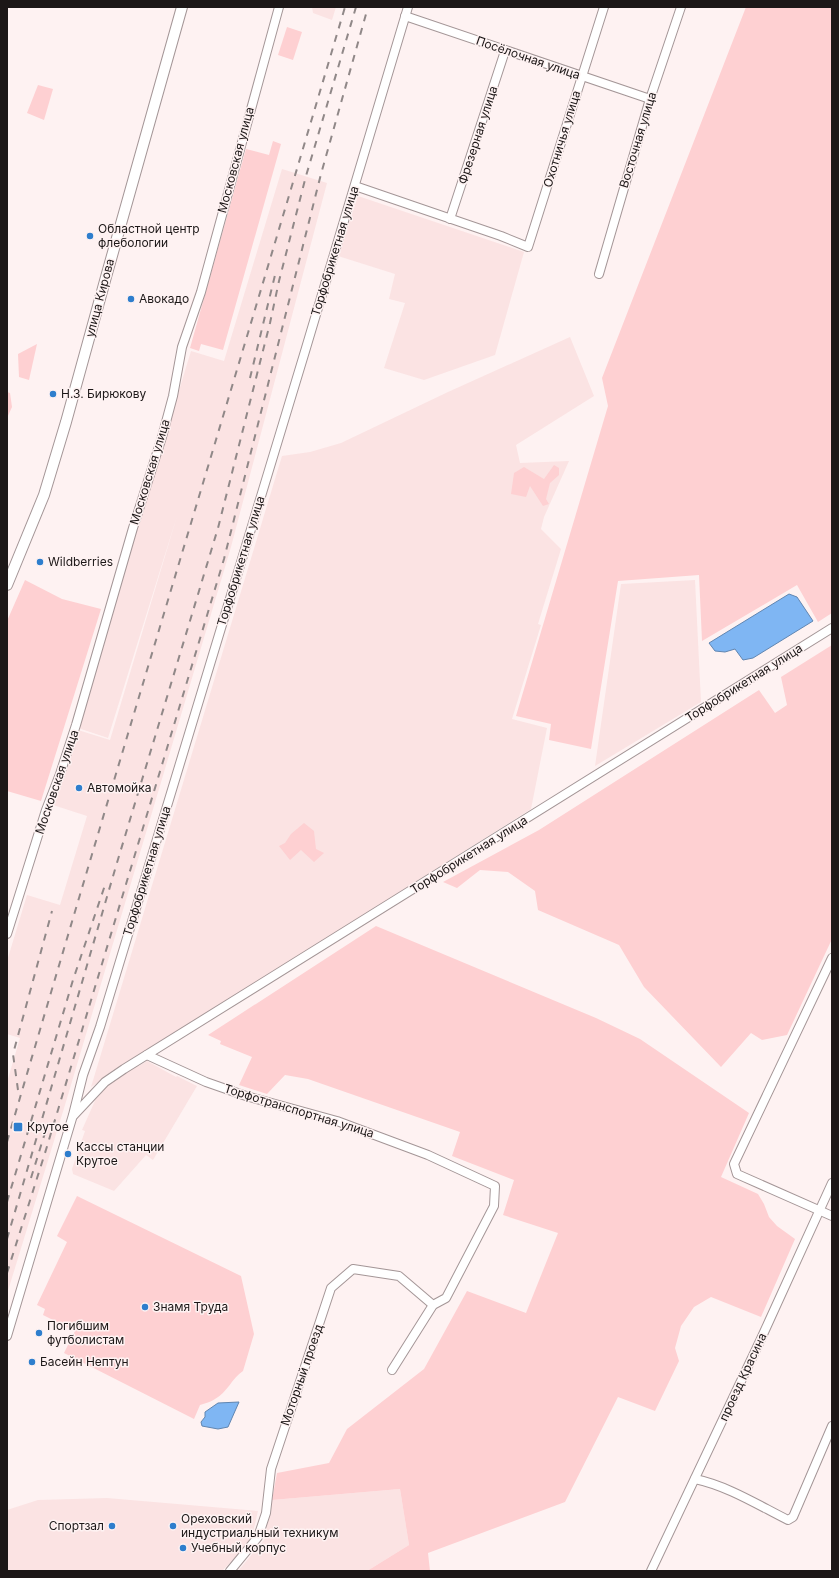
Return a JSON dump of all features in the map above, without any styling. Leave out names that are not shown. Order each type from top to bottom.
[{"type":"street","name":"улица Кирова","points":[[7,585],[44,495],[66,422],[182,7]]},
{"type":"street","name":"Московская улица","points":[[7,934],[46,810],[76,726],[133,528],[162,438],[173,396],[182,347],[200,292],[279,7]]},
{"type":"street","name":"Торфобрикетная улица","points":[[7,1336],[74,1115],[83,1075],[100,1027],[408,7]]},
{"type":"street","name":"Охотничья улица","points":[[450,219],[501,236],[528,247],[604,7]]},
{"type":"street","name":"Восточная улица","points":[[599,274],[650,99],[681,7]]},
{"type":"street","name":"Посёлочная улица","points":[[405,16],[650,99]]},
{"type":"street","name":"Фрезерная улица","points":[[450,219],[505,50]]},
{"type":"street","points":[[355,186],[450,219]]},
{"type":"street","name":"Торфобрикетная улица","points":[[74,1115],[88,1098],[105,1082],[147,1055],[832,628]]},
{"type":"street","points":[[832,958],[734,1164],[737,1174],[832,1216]]},
{"type":"street","name":"Торфотранспортная улица","points":[[147,1055],[206,1082],[246,1096],[337,1121],[428,1155],[496,1186],[494,1206],[446,1298],[433,1305],[392,1370]]},
{"type":"street","name":"проезд Красина","points":[[651,1571],[832,1183]]},
{"type":"street","name":"Моторный проезд","points":[[230,1571],[258,1537],[266,1513],[270,1469],[332,1288],[353,1269],[399,1276],[433,1305]]},
{"type":"street","points":[[695,1479],[721,1487],[788,1520],[793,1517],[832,1426]]},
{"type":"shaded area","points":[[312,7],[336,7],[332,20],[313,13]]},
{"type":"shaded area","points":[[746,7],[832,7],[832,613],[818,622],[797,585],[702,641],[699,575],[618,581],[591,749],[549,740],[551,724],[516,716],[608,406],[602,378]]},
{"type":"shaded area","points":[[287,27],[302,32],[293,60],[278,55]]},
{"type":"shaded area","points":[[38,85],[53,89],[44,120],[27,113]]},
{"type":"shaded area","points":[[273,141],[281,144],[223,350],[201,344],[199,351],[190,348],[246,149],[269,155]]},
{"type":"shaded area","points":[[282,169],[327,183],[231,547],[65,1105],[7,1294],[7,1082],[20,1038],[7,1034],[7,961],[27,895],[60,905],[87,816],[53,805],[78,730],[110,740],[177,516],[108,738],[78,728],[121,582],[191,351],[224,361]]},
{"type":"shaded area","points":[[358,196],[524,252],[495,355],[424,380],[384,368],[405,303],[389,299],[395,274],[338,256]]},
{"type":"shaded area","points":[[570,337],[594,396],[516,445],[520,463],[569,461],[544,517],[541,529],[561,549],[538,624],[541,625],[512,719],[547,728],[531,809],[91,1087],[282,456],[310,452],[341,443],[448,392]]},
{"type":"shaded area","points":[[37,344],[29,380],[19,377],[18,354]]},
{"type":"shaded area","points":[[7,392],[10,393],[12,407],[7,418]]},
{"type":"shaded area","points":[[554,465],[559,468],[559,475],[550,483],[546,499],[549,504],[543,506],[530,486],[526,497],[511,494],[514,473],[524,467],[544,479]]},
{"type":"shaded area","points":[[25,580],[62,599],[101,609],[41,801],[7,791],[7,621]]},
{"type":"shaded area","points":[[695,580],[701,702],[595,766],[621,584]]},
{"type":"shaded area","points":[[832,645],[832,939],[787,1035],[762,1040],[751,1033],[721,1067],[644,987],[619,945],[538,910],[535,891],[508,872],[480,870],[457,888],[443,882],[539,830],[759,690],[775,713],[787,705],[781,677]]},
{"type":"shaded area","points":[[304,823],[314,831],[316,849],[324,853],[314,862],[301,850],[290,860],[279,846],[285,843],[291,834]]},
{"type":"shaded area","points":[[376,926],[596,1018],[640,1039],[749,1113],[721,1177],[758,1194],[769,1217],[777,1226],[795,1239],[761,1317],[711,1297],[694,1307],[681,1326],[675,1348],[679,1361],[655,1411],[618,1397],[565,1502],[428,1553],[430,1571],[367,1571],[409,1545],[400,1489],[272,1500],[277,1473],[329,1463],[347,1429],[424,1369],[467,1291],[526,1313],[558,1233],[503,1215],[514,1180],[452,1156],[460,1132],[308,1079],[285,1075],[267,1094],[239,1085],[252,1057],[220,1044],[221,1041],[208,1035]]},
{"type":"shaded area","points":[[147,1061],[176,1077],[177,1076],[197,1086],[153,1160],[146,1155],[114,1191],[73,1174],[72,1169],[85,1131],[82,1130],[98,1094],[102,1088],[134,1066],[139,1066]]},
{"type":"shaded area","name":"Знамя Труда","points":[[77,1196],[241,1276],[254,1334],[243,1371],[219,1396],[212,1401],[200,1405],[194,1419],[64,1353],[75,1331],[43,1315],[45,1309],[37,1305],[67,1242],[57,1236]]},
{"type":"shaded area","points":[[400,1489],[409,1545],[367,1571],[238,1571],[264,1540],[272,1500]]},
{"type":"shaded area","name":"Ореховский индустриальный техникум","points":[[107,1498],[258,1511],[251,1541],[222,1571],[7,1571],[7,1510],[38,1500]]},
{"type":"water","points":[[789,594],[797,597],[813,621],[753,658],[743,660],[735,649],[725,652],[715,651],[709,643]]},
{"type":"water","points":[[239,1402],[228,1427],[218,1429],[202,1426],[201,1422],[205,1417],[205,1412],[218,1403]]},
{"type":"railway","points":[[7,1142],[345,7]]},
{"type":"railway","points":[[7,1239],[116,866],[218,528],[306,176],[356,7]]},
{"type":"railway","points":[[7,1273],[45,1153],[224,559],[321,174],[368,7]]},
{"type":"railway","points":[[250,378],[276,271]]},
{"type":"railway","points":[[7,1202],[73,980],[105,885]]},
{"type":"railway","points":[[18,1090],[13,1054],[52,911]]},
{"type":"railway","points":[[31,1178],[48,1123]]},
{"type":"place","name":"Областной центр флебологии","points":[[90,236]]},
{"type":"place","name":"Авокадо","points":[[131,299]]},
{"type":"place","name":"Н.З. Бирюкову","points":[[53,394]]},
{"type":"place","name":"Wildberries","points":[[40,562]]},
{"type":"place","name":"Автомойка","points":[[79,788]]},
{"type":"place","name":"Крутое","points":[[18,1127]]},
{"type":"place","name":"Кассы станции Крутое","points":[[68,1154]]},
{"type":"place","name":"Знамя Труда","points":[[145,1307]]},
{"type":"place","name":"Погибшим футболистам","points":[[39,1333]]},
{"type":"place","name":"Басейн Нептун","points":[[32,1362]]},
{"type":"place","name":"Спортзал","points":[[112,1526]]},
{"type":"place","name":"Ореховский индустриальный техникум","points":[[173,1526]]},
{"type":"place","name":"Учебный корпус","points":[[183,1548]]}]
